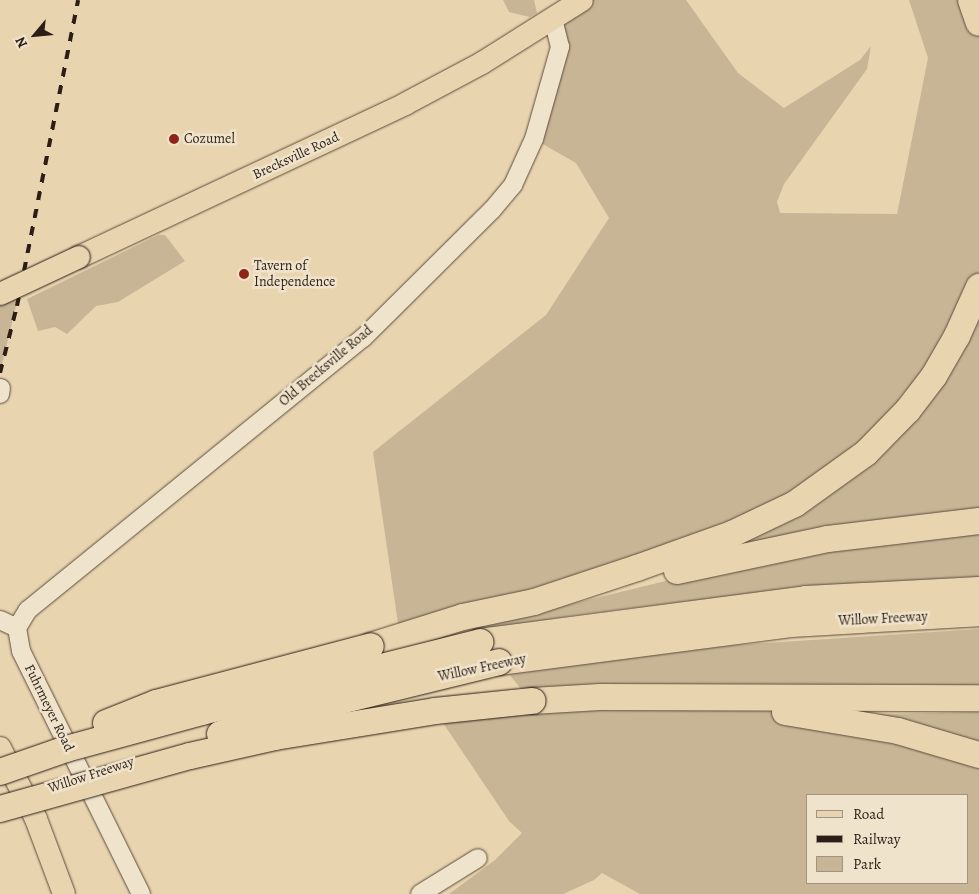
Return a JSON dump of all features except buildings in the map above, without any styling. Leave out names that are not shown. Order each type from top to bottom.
[{"type":"highway","points":[[971,0],[979,23]]},
{"type":"highway","points":[[534,602],[732,534],[795,504],[835,478],[866,454],[908,410],[929,383],[957,336],[979,287]]},
{"type":"highway","points":[[0,765],[156,703],[372,646],[463,617],[792,545],[895,529],[979,522]]},
{"type":"highway","name":"Willow Freeway","points":[[0,772],[66,749],[202,712],[480,642],[806,599],[979,590]]},
{"type":"highway","name":"Willow Freeway","points":[[0,807],[262,720],[499,662],[791,624],[979,614]]},
{"type":"highway","points":[[0,807],[190,756],[275,738],[435,711],[532,701],[979,698]]},
{"type":"highway","points":[[658,699],[857,722],[979,755]]},
{"type":"main road","name":"Brecksville Road","points":[[0,294],[405,104],[482,62],[582,0]]},
{"type":"main road","points":[[0,748],[36,819],[64,894]]},
{"type":"main road","points":[[36,819],[66,863],[80,894]]},
{"type":"street","name":"Old Brecksville Road","points":[[17,628],[28,610],[363,338],[492,210],[513,185],[534,139],[560,47],[552,19]]},
{"type":"street","points":[[0,620],[17,628]]},
{"type":"street","name":"Fuhrmeyer Road","points":[[17,628],[21,651],[141,894]]},
{"type":"street","points":[[420,894],[478,858]]},
{"type":"green space","points":[[503,0],[534,0],[537,13],[530,17],[509,12]]},
{"type":"green space","points":[[582,0],[686,0],[738,73],[784,108],[860,60],[871,46],[867,69],[784,184],[777,202],[780,213],[897,214],[928,58],[909,0],[971,0],[979,23],[979,287],[934,376],[795,504],[400,637],[373,452],[546,315],[609,218],[576,163],[534,139],[557,28]]},
{"type":"green space","points":[[158,235],[165,235],[185,261],[118,302],[96,306],[67,334],[55,327],[38,331],[27,299]]},
{"type":"green space","points":[[21,286],[0,372],[0,295]]},
{"type":"green space","points":[[979,314],[979,512],[724,550],[824,498]]},
{"type":"green space","points":[[979,529],[979,581],[722,597],[576,615],[502,627],[477,634],[472,628],[711,570]]},
{"type":"green space","points":[[979,629],[979,690],[525,694],[509,674],[720,646]]},
{"type":"green space","points":[[532,701],[776,710],[979,755],[979,894],[640,894],[602,873],[594,880],[563,894],[449,894],[495,860],[522,833],[509,821],[435,711]]},
{"type":"green space","points":[[979,712],[979,751],[878,719],[877,714]]},
{"type":"railway","points":[[0,373],[17,306],[78,0]]},
{"type":"place","name":"Cozumel","points":[[174,139]]},
{"type":"place","name":"Tavern of Independence","points":[[244,274]]}]
